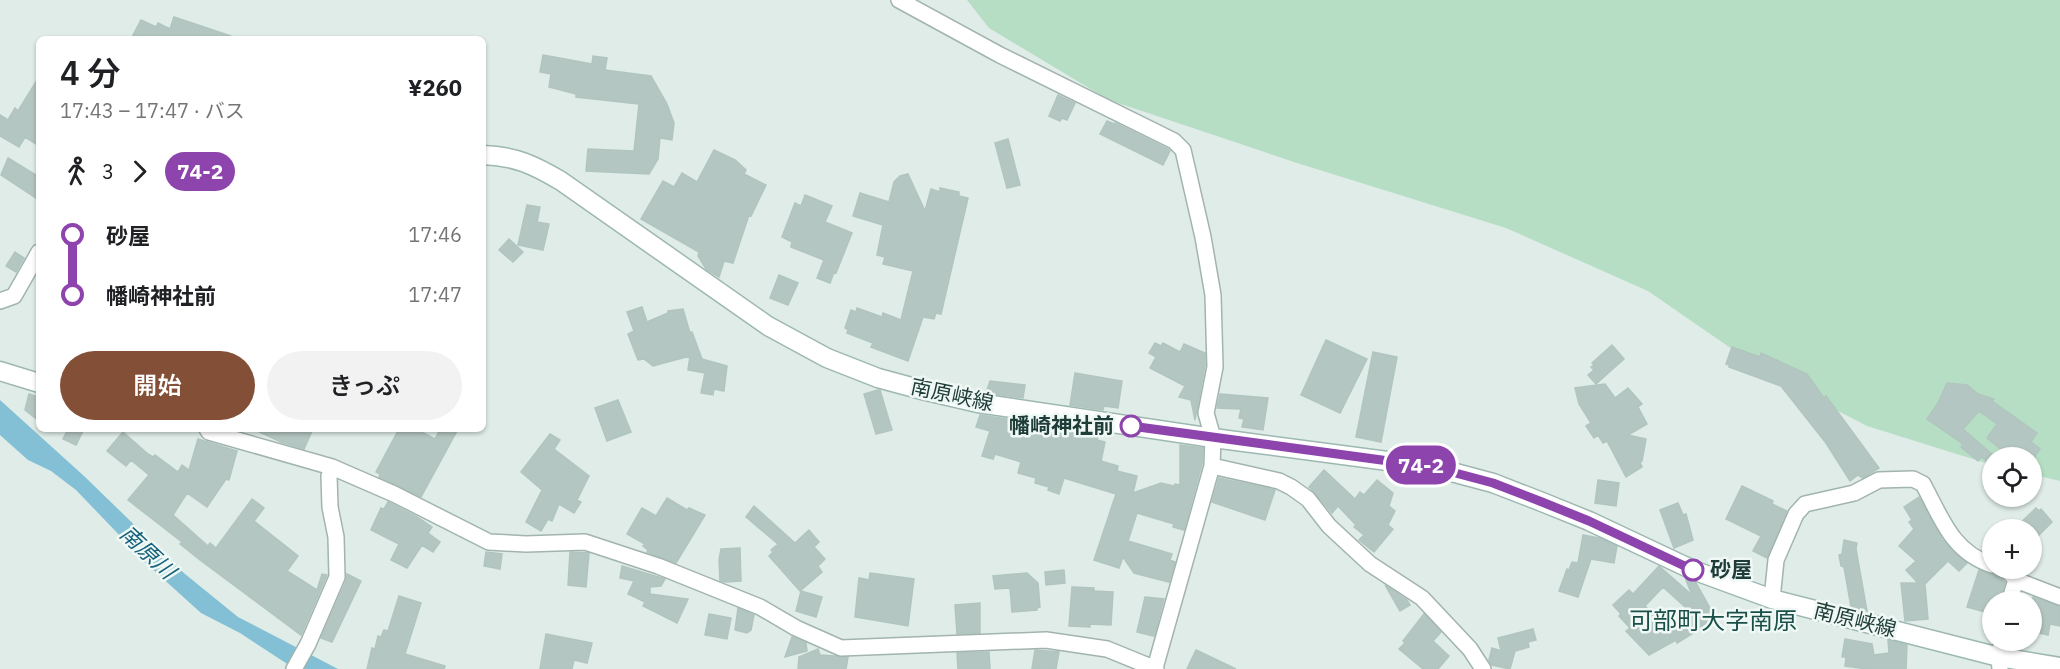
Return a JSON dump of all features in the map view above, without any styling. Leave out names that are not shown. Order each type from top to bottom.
[{"type":"main road","name":"南原峡線","points":[[486,155],[506,156],[536,166],[561,181],[768,326],[827,358],[888,381],[978,403],[1433,467],[1493,483],[1589,521],[1693,570],[1772,599],[2000,656],[2060,667]]},
{"type":"main road","points":[[0,371],[36,382]]},
{"type":"street","points":[[210,432],[332,468],[394,494],[489,542],[526,544],[585,542],[658,566],[760,608],[796,628],[841,648],[1046,640],[1107,649],[1155,669],[1212,466],[1214,438],[1206,413],[1215,367],[1213,295],[1203,237],[1183,150],[1174,141],[1000,55],[898,0]]},
{"type":"street","points":[[0,301],[14,296],[36,257]]},
{"type":"street","points":[[1212,466],[1279,481],[1308,499],[1329,526],[1370,564],[1422,598],[1470,649],[1483,669]]},
{"type":"street","points":[[294,669],[308,644],[337,577],[336,537],[330,507],[329,476],[332,468]]},
{"type":"street","points":[[1772,599],[1778,552],[1796,514],[1805,504],[1854,493],[1879,480],[1913,479],[1923,484],[1958,545],[1976,560],[1982,562]]},
{"type":"street","points":[[2012,591],[2016,580],[2060,597]]},
{"type":"green space","points":[[967,0],[2060,0],[2060,481],[2042,477],[2042,447],[1982,447],[1982,462],[1867,426],[1774,378],[1648,291],[1506,228],[1297,163],[1109,100],[989,28]]},
{"type":"water","name":"南原川","points":[[0,400],[84,476],[185,574],[238,617],[338,669],[295,669],[240,633],[201,613],[149,566],[76,490],[51,471],[28,460],[0,435]]},
{"type":"building","points":[[174,17],[231,36],[133,36],[141,20],[156,27],[158,23],[170,29]]},
{"type":"building","points":[[543,55],[592,64],[593,56],[607,58],[605,70],[651,76],[667,104],[674,123],[672,140],[660,138],[658,159],[649,174],[586,171],[588,149],[634,151],[639,104],[576,97],[576,94],[549,87],[551,74],[540,72]]},
{"type":"building","points":[[36,82],[36,144],[25,137],[19,147],[0,136],[0,115],[8,120],[15,108],[18,111]]},
{"type":"building","points":[[1058,95],[1075,103],[1067,120],[1062,118],[1060,121],[1049,116]]},
{"type":"building","points":[[1107,121],[1168,149],[1170,151],[1163,165],[1100,134]]},
{"type":"building","points":[[1008,139],[1020,185],[1007,188],[995,143]]},
{"type":"building","points":[[714,150],[735,160],[746,170],[744,174],[766,185],[751,216],[749,215],[733,263],[724,261],[719,277],[706,269],[698,256],[699,252],[641,219],[663,181],[674,187],[682,173],[697,182]]},
{"type":"building","points":[[8,158],[36,175],[36,198],[1,175]]},
{"type":"building","points":[[908,174],[925,211],[931,189],[940,192],[940,188],[959,192],[959,196],[968,198],[941,314],[936,313],[934,319],[923,317],[908,361],[871,347],[873,343],[847,333],[848,330],[845,328],[851,310],[856,312],[857,308],[882,317],[883,313],[901,320],[913,271],[883,264],[885,257],[877,255],[883,225],[853,216],[860,193],[889,202],[894,182],[900,176]]},
{"type":"building","points":[[805,195],[832,206],[825,222],[852,233],[830,283],[817,278],[824,260],[791,247],[792,242],[782,237],[795,203],[801,206]]},
{"type":"building","points":[[527,205],[540,207],[537,222],[549,224],[543,250],[518,245]]},
{"type":"building","points":[[509,239],[523,252],[513,262],[499,250]]},
{"type":"building","points":[[15,252],[24,258],[16,272],[6,266]]},
{"type":"building","points":[[779,275],[798,283],[788,305],[770,298]]},
{"type":"building","points":[[642,307],[647,322],[668,311],[683,309],[690,333],[692,332],[702,359],[727,366],[724,391],[714,389],[713,395],[701,393],[705,373],[688,370],[690,356],[653,366],[644,359],[638,360],[628,334],[634,331],[627,312]]},
{"type":"building","points":[[1326,340],[1367,359],[1340,413],[1301,395]]},
{"type":"building","points":[[1155,343],[1161,346],[1163,343],[1180,352],[1184,344],[1205,353],[1205,366],[1195,420],[1191,400],[1179,397],[1185,386],[1150,368],[1156,357],[1149,353]]},
{"type":"building","points":[[1612,345],[1624,359],[1596,384],[1588,375],[1594,370],[1591,367],[1594,365],[1592,363]]},
{"type":"building","points":[[1732,347],[1760,357],[1761,353],[1807,374],[1879,468],[1863,478],[1858,475],[1850,481],[1826,443],[1781,386],[1726,364]]},
{"type":"building","points":[[1373,352],[1397,357],[1381,442],[1356,437]]},
{"type":"building","points":[[1075,373],[1122,381],[1118,408],[1104,406],[1103,410],[1070,405]]},
{"type":"building","points":[[990,381],[1025,385],[1023,398],[986,393]]},
{"type":"building","points":[[1947,383],[1967,385],[1978,394],[1994,399],[1992,401],[2037,433],[2031,442],[2037,447],[1998,447],[1987,438],[1997,424],[1979,411],[1963,429],[1984,447],[1982,447],[1982,458],[1978,461],[1961,447],[1963,444],[1927,419],[1938,403]]},
{"type":"building","points":[[1605,384],[1615,398],[1628,388],[1642,404],[1638,407],[1647,424],[1628,435],[1646,439],[1640,462],[1642,467],[1626,477],[1607,441],[1603,443],[1598,435],[1594,438],[1586,426],[1591,423],[1579,404],[1575,388]]},
{"type":"building","points":[[880,390],[892,430],[876,434],[864,394]]},
{"type":"building","points":[[29,394],[36,396],[36,419],[25,410]]},
{"type":"building","points":[[1220,394],[1268,398],[1263,430],[1242,427],[1244,419],[1239,418],[1241,409],[1217,408]]},
{"type":"building","points":[[618,400],[631,432],[607,441],[595,408]]},
{"type":"building","points":[[980,415],[1099,432],[1097,440],[1105,442],[1101,461],[1118,466],[1117,471],[1137,476],[1133,493],[1161,483],[1180,485],[1180,445],[1203,448],[1202,464],[1184,530],[1173,527],[1174,524],[1137,513],[1128,541],[1172,554],[1170,560],[1175,562],[1169,582],[1134,573],[1123,557],[1119,568],[1094,560],[1116,494],[1064,478],[1059,494],[1048,490],[1049,487],[1035,483],[1036,478],[1018,473],[1021,462],[995,454],[993,459],[982,456],[990,431],[976,427]]},
{"type":"building","points":[[66,432],[82,432],[76,445],[63,439]]},
{"type":"building","points":[[123,432],[148,454],[153,457],[155,455],[178,472],[182,465],[189,470],[198,439],[237,451],[229,480],[226,479],[207,507],[187,493],[173,515],[208,546],[210,543],[216,548],[252,499],[264,508],[254,521],[298,556],[287,571],[317,590],[322,574],[327,575],[301,635],[200,560],[180,544],[182,542],[128,500],[149,475],[131,460],[126,466],[107,451]]},
{"type":"building","points":[[259,432],[312,432],[304,449]]},
{"type":"building","points":[[397,432],[422,432],[435,439],[438,432],[456,432],[421,497],[379,477],[380,474],[376,472]]},
{"type":"building","points":[[550,434],[560,440],[554,449],[589,476],[577,500],[581,502],[574,513],[559,504],[552,521],[548,519],[541,531],[526,522],[542,490],[521,472]]},
{"type":"building","points":[[1324,470],[1355,499],[1360,492],[1364,495],[1377,480],[1393,493],[1389,506],[1395,511],[1388,525],[1393,529],[1374,552],[1359,540],[1364,535],[1354,527],[1356,525],[1338,506],[1332,513],[1309,487]]},
{"type":"building","points":[[1219,478],[1275,490],[1265,520],[1212,502]]},
{"type":"building","points":[[1598,480],[1619,483],[1616,506],[1595,503]]},
{"type":"building","points":[[1742,486],[1773,501],[1772,504],[1787,511],[1767,558],[1753,551],[1761,536],[1726,519]]},
{"type":"building","points":[[1919,497],[1942,539],[1967,563],[1959,571],[1948,561],[1925,584],[1928,619],[1905,621],[1901,583],[1918,583],[1906,570],[1916,561],[1899,546],[1914,529],[1909,522],[1912,520],[1904,507]]},
{"type":"building","points":[[667,498],[687,510],[689,508],[705,515],[676,563],[647,552],[648,550],[643,546],[645,544],[627,534],[642,508],[656,516]]},
{"type":"building","points":[[388,502],[432,527],[428,533],[440,542],[433,552],[422,545],[407,568],[391,560],[399,544],[371,530],[381,508],[384,509]]},
{"type":"building","points":[[1678,503],[1683,515],[1686,514],[1693,540],[1674,548],[1660,510]]},
{"type":"building","points":[[754,506],[795,543],[809,530],[819,542],[814,547],[825,559],[818,566],[822,572],[800,591],[769,556],[773,552],[771,550],[778,544],[746,517]]},
{"type":"building","points":[[2036,508],[2039,511],[2041,509],[2052,522],[2042,532],[2042,519],[2024,519]]},
{"type":"building","points":[[1583,535],[1599,538],[1617,546],[1614,563],[1591,559],[1578,597],[1559,591],[1567,569],[1569,570],[1572,562],[1578,563]]},
{"type":"building","points":[[1844,540],[1857,543],[1856,549],[1867,611],[1851,607],[1844,567],[1841,566],[1839,555],[1842,554]]},
{"type":"building","points":[[740,548],[741,581],[720,581],[721,549]]},
{"type":"building","points":[[486,552],[502,554],[500,569],[484,566]]},
{"type":"building","points":[[570,552],[589,553],[586,587],[568,585]]},
{"type":"building","points":[[622,566],[665,579],[661,586],[650,587],[650,594],[688,599],[677,623],[643,606],[645,602],[628,594],[634,581],[620,578]]},
{"type":"building","points":[[1659,566],[1692,595],[1686,580],[1696,583],[1716,619],[1677,643],[1676,640],[1649,655],[1626,631],[1630,628],[1613,605],[1629,590],[1633,594]],"holes":[[[1663,587],[1694,615],[1668,630],[1645,606]]]},
{"type":"building","points":[[1064,570],[1065,583],[1046,585],[1045,572]]},
{"type":"building","points":[[1979,570],[1982,571],[1982,579],[2000,579],[2005,582],[2003,591],[1982,591],[1982,611],[1967,607]]},
{"type":"building","points":[[870,573],[914,579],[908,626],[855,617],[859,578],[869,580]]},
{"type":"building","points":[[1027,573],[1038,583],[1040,607],[1037,610],[1012,612],[1010,588],[995,589],[993,576]]},
{"type":"building","points":[[347,574],[361,581],[332,642],[321,638]]},
{"type":"building","points":[[1385,585],[1407,600],[1410,605],[1400,611]]},
{"type":"building","points":[[1072,587],[1113,592],[1111,625],[1069,626]]},
{"type":"building","points":[[801,591],[822,597],[816,617],[796,611]]},
{"type":"building","points":[[399,596],[421,603],[405,654],[445,666],[444,669],[367,669],[372,648],[375,649],[378,636],[381,637],[384,630],[388,631]]},
{"type":"building","points":[[1145,597],[1164,599],[1154,636],[1137,632]]},
{"type":"building","points":[[2042,600],[2060,607],[2060,626],[2050,624],[2048,635],[2042,634]]},
{"type":"building","points":[[980,603],[980,633],[957,634],[955,605]]},
{"type":"building","points":[[738,608],[754,615],[751,630],[747,633],[735,630]]},
{"type":"building","points":[[709,614],[731,618],[727,639],[705,635]]},
{"type":"building","points":[[1424,614],[1441,632],[1433,641],[1449,656],[1438,669],[1423,669],[1399,649]]},
{"type":"building","points":[[1533,629],[1536,640],[1528,642],[1529,647],[1515,651],[1510,669],[1492,665],[1489,660],[1492,648],[1501,651],[1498,638]]},
{"type":"building","points":[[546,634],[592,643],[587,663],[574,660],[572,669],[540,669]]},
{"type":"building","points":[[792,637],[806,643],[807,651],[785,657]]},
{"type":"building","points":[[1845,639],[1872,644],[1874,655],[1889,653],[1888,640],[1907,645],[1906,669],[1867,669],[1845,666],[1846,657],[1842,657]]},
{"type":"building","points":[[818,649],[820,655],[848,657],[846,669],[798,669],[799,657]]},
{"type":"building","points":[[1035,650],[1059,652],[1056,669],[1032,669]]},
{"type":"building","points":[[1196,650],[1236,669],[1187,669]]},
{"type":"building","points":[[989,652],[990,669],[958,669],[957,653]]},
{"type":"bus line","name":"74-2","points":[[1131,426],[1433,467],[1493,483],[1542,502],[1589,521],[1693,570]]},
{"type":"place","name":"幡崎神社前","points":[[1131,426]]},
{"type":"place","name":"砂屋","points":[[1693,570]]},
{"type":"district","name":"可部町大字南原","points":[[1713,621]]}]
